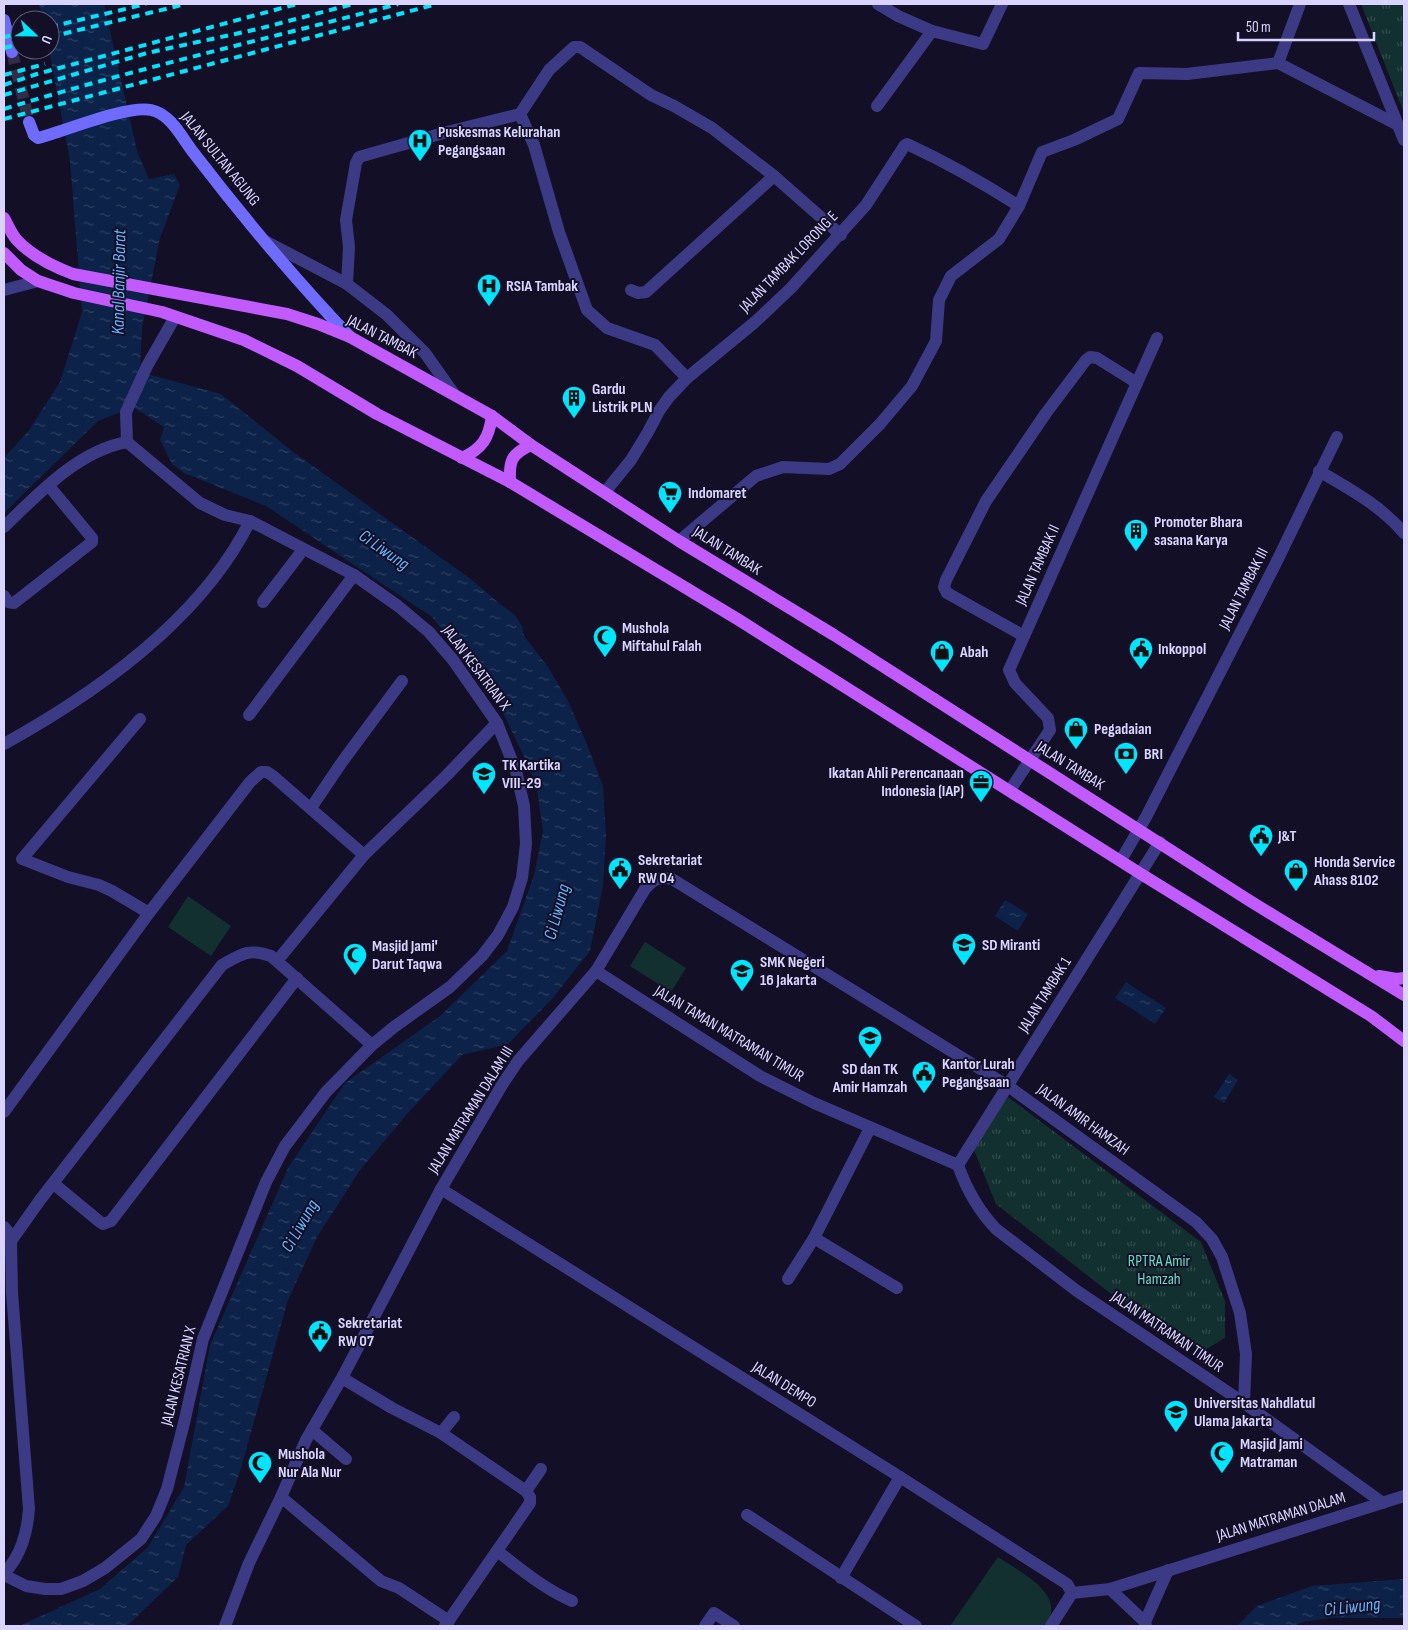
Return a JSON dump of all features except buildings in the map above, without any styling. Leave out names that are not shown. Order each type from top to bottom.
[{"type":"main road","points":[[4,20],[10,44]]},
{"type":"main road","name":"JALAN SULTAN AGUNG","points":[[29,122],[32,133],[36,137],[130,110],[150,110],[168,119],[264,241],[350,337]]},
{"type":"main road","name":"JALAN TAMBAK","points":[[4,218],[16,239],[56,268],[73,274],[287,314],[350,337],[454,394],[492,416],[531,445],[679,540],[842,640],[1404,995]]},
{"type":"main road","points":[[4,253],[21,270],[38,281],[74,293],[162,312],[227,334],[271,353],[377,414],[510,482],[739,620],[1141,874],[1371,1016],[1404,1040]]},
{"type":"main road","points":[[462,458],[474,452],[487,437],[492,416]]},
{"type":"main road","points":[[510,482],[512,460],[520,451],[531,445]]},
{"type":"main road","points":[[1367,973],[1386,978],[1404,978]]},
{"type":"street","points":[[878,4],[898,16],[932,31],[983,44],[1002,4]]},
{"type":"street","points":[[1278,63],[1300,4]]},
{"type":"street","points":[[1349,4],[1404,140]]},
{"type":"street","points":[[877,106],[932,31]]},
{"type":"street","points":[[347,284],[348,247],[346,220],[356,163],[359,157],[520,114],[549,70],[577,46],[651,96],[674,106],[712,128],[774,176],[841,235]]},
{"type":"street","points":[[679,540],[756,476],[783,467],[828,469],[840,464],[880,424],[912,386],[936,341],[939,300],[950,276],[999,239],[1019,206],[1042,152],[1071,142],[1118,119],[1139,73],[1187,74],[1278,63],[1398,125]]},
{"type":"street","points":[[520,114],[534,145],[560,232],[587,310],[607,328],[655,345],[687,378]]},
{"type":"street","name":"JALAN TAMBAK LORONG E","points":[[605,492],[631,460],[658,411],[669,397],[687,378],[755,322],[791,288],[841,235],[866,205],[906,144],[936,157],[980,181],[1019,206]]},
{"type":"street","points":[[631,290],[638,293],[646,292],[774,176]]},
{"type":"street","points":[[264,241],[347,284],[387,315],[425,353],[454,394]]},
{"type":"street","points":[[4,290],[38,281]]},
{"type":"street","points":[[4,527],[49,486],[89,456],[109,445],[127,441],[126,412],[147,366],[175,317]]},
{"type":"street","name":"JALAN TAMBAK II","points":[[1010,790],[1050,730],[1048,718],[1015,683],[1009,670],[1157,338]]},
{"type":"street","points":[[1024,636],[947,593],[944,587],[946,580],[986,501],[1046,412],[1086,360],[1090,357],[1097,358],[1137,383]]},
{"type":"street","name":"JALAN TAMBAK III","points":[[1121,860],[1139,829],[1277,561],[1336,437]]},
{"type":"street","name":"JALAN KESATRIAN X","points":[[4,1575],[26,1586],[61,1589],[83,1581],[104,1568],[141,1539],[156,1516],[167,1488],[203,1339],[266,1182],[304,1119],[326,1092],[372,1045],[450,987],[482,956],[498,935],[513,907],[522,878],[526,844],[524,806],[516,771],[497,723],[453,660],[429,632],[398,606],[354,575],[250,521],[225,515],[200,503],[127,441]]},
{"type":"street","points":[[1319,471],[1357,493],[1385,513],[1404,533]]},
{"type":"street","points":[[4,596],[8,602],[14,603],[92,542],[92,538],[49,486]]},
{"type":"street","points":[[4,744],[73,702],[153,642],[201,596],[241,540],[250,521]]},
{"type":"street","points":[[263,602],[299,555]]},
{"type":"street","points":[[249,716],[354,575]]},
{"type":"street","points":[[312,808],[342,762],[402,681]]},
{"type":"street","points":[[140,719],[22,859],[68,877],[99,885],[150,913]]},
{"type":"street","points":[[277,962],[364,855],[409,813],[497,723]]},
{"type":"street","points":[[4,1112],[150,913],[244,790],[262,772],[267,772],[273,776],[364,855]]},
{"type":"street","name":"JALAN TAMBAK 1","points":[[958,1165],[1160,842]]},
{"type":"street","name":"JALAN AMIR HAMZAH","points":[[654,879],[662,877],[672,878],[1008,1086],[1196,1222],[1212,1239],[1222,1257],[1240,1313],[1246,1354],[1244,1403]]},
{"type":"street","name":"JALAN MATRAMAN DALAM III","points":[[225,1626],[249,1563],[312,1430],[343,1376],[441,1189],[518,1061],[596,971],[645,889],[654,879]]},
{"type":"street","points":[[11,1241],[35,1207],[222,965],[243,953],[257,951],[271,956],[372,1045]]},
{"type":"street","name":"JALAN TAMAN MATRAMAN TIMUR","points":[[596,971],[760,1076],[814,1103],[958,1165]]},
{"type":"street","points":[[54,1184],[100,1222],[107,1224],[111,1222],[296,978]]},
{"type":"street","points":[[788,1279],[814,1238],[870,1128]]},
{"type":"street","name":"JALAN MATRAMAN TIMUR","points":[[958,1165],[963,1179],[986,1218],[996,1228],[1077,1291],[1244,1403],[1383,1503]]},
{"type":"street","name":"JALAN DEMPO","points":[[441,1189],[900,1477],[1067,1584],[1072,1593]]},
{"type":"street","points":[[4,1226],[10,1234],[11,1241],[12,1293],[29,1510],[24,1543],[4,1575]]},
{"type":"street","points":[[814,1238],[896,1288]]},
{"type":"street","points":[[281,1497],[381,1581],[399,1588],[447,1623],[530,1503],[530,1497],[526,1492],[441,1433],[392,1408],[343,1376]]},
{"type":"street","points":[[441,1433],[454,1417]]},
{"type":"street","points":[[312,1430],[346,1459]]},
{"type":"street","points":[[526,1492],[541,1469]]},
{"type":"street","points":[[841,1578],[900,1477]]},
{"type":"street","name":"JALAN MATRAMAN DALAM","points":[[1110,1589],[1404,1496]]},
{"type":"street","points":[[747,1515],[916,1626]]},
{"type":"street","points":[[497,1551],[537,1580],[572,1600]]},
{"type":"street","points":[[1051,1626],[1072,1593],[1110,1589],[1145,1624],[1168,1570]]},
{"type":"street","points":[[705,1626],[714,1613],[734,1626]]},
{"type":"green space","points":[[1361,4],[1404,4],[1404,113]]},
{"type":"green space","points":[[188,896],[231,926],[211,956],[168,927]]},
{"type":"green space","points":[[645,942],[686,968],[671,992],[630,966]]},
{"type":"green space","name":"RPTRA Amir Hamzah","points":[[1008,1097],[1201,1242],[1225,1301],[1225,1338],[1203,1351],[1142,1318],[996,1204],[972,1145]]},
{"type":"green space","points":[[998,1557],[1029,1577],[1046,1594],[1051,1604],[1051,1615],[1045,1626],[950,1626]]},
{"type":"water","points":[[39,4],[104,4],[137,151],[149,179],[174,174],[180,185],[160,238],[142,328],[140,372],[221,394],[296,454],[472,580],[515,615],[522,626],[524,636],[548,667],[568,701],[586,742],[603,786],[606,836],[603,885],[590,951],[552,999],[508,1044],[462,1055],[408,1113],[360,1170],[317,1237],[288,1300],[241,1468],[228,1506],[186,1545],[178,1577],[127,1626],[19,1626],[100,1589],[148,1547],[184,1487],[210,1345],[288,1168],[345,1083],[440,1016],[507,951],[534,875],[543,831],[536,782],[494,694],[432,617],[266,506],[184,473],[172,464],[160,440],[164,427],[133,407],[98,421],[4,513],[4,458],[29,430],[60,382],[82,312],[70,161],[51,60],[60,60],[60,10],[40,10]]},
{"type":"water","points":[[1005,900],[1028,914],[1018,931],[995,916]]},
{"type":"water","points":[[1126,982],[1166,1008],[1155,1024],[1115,998]]},
{"type":"water","points":[[1229,1074],[1238,1080],[1224,1103],[1214,1097]]},
{"type":"water","name":"Ci Liwung","points":[[1404,1579],[1404,1618],[1330,1618],[1302,1622],[1294,1626],[1237,1626],[1257,1606],[1312,1586]]},
{"type":"tunnel","points":[[14,60],[29,122]]},
{"type":"railway","points":[[60,25],[146,4]]},
{"type":"railway","points":[[60,35],[186,4]]},
{"type":"railway","points":[[4,85],[37,74],[297,4]]},
{"type":"railway","points":[[4,95],[147,53],[258,29],[353,4]]},
{"type":"railway","points":[[4,109],[151,67],[398,4]]},
{"type":"railway","points":[[4,119],[437,4]]},
{"type":"railway","points":[[4,37],[10,36]]},
{"type":"railway","points":[[4,48],[10,46]]},
{"type":"railway","points":[[4,75],[45,64]]},
{"type":"place","name":"Puskesmas Kelurahan Pegangsaan","points":[[420,162]]},
{"type":"place","name":"RSIA Tambak","points":[[489,307]]},
{"type":"place","name":"Gardu Listrik PLN","points":[[574,419]]},
{"type":"place","name":"Indomaret","points":[[670,514]]},
{"type":"place","name":"Promoter Bhara sasana Karya","points":[[1136,552]]},
{"type":"place","name":"Mushola Miftahul Falah","points":[[605,658]]},
{"type":"place","name":"Inkoppol","points":[[1141,670]]},
{"type":"place","name":"Abah","points":[[942,673]]},
{"type":"place","name":"Pegadaian","points":[[1076,750]]},
{"type":"place","name":"BRI","points":[[1126,775]]},
{"type":"place","name":"TK Kartika VIII-29","points":[[484,795]]},
{"type":"place","name":"Ikatan Ahli Perencanaan Indonesia (IAP)","points":[[981,803]]},
{"type":"place","name":"J&T","points":[[1261,857]]},
{"type":"place","name":"Sekretariat RW 04","points":[[620,890]]},
{"type":"place","name":"Honda Service Ahass 8102","points":[[1296,892]]},
{"type":"place","name":"SD Miranti","points":[[964,966]]},
{"type":"place","name":"Masjid Jami' Darut Taqwa","points":[[355,976]]},
{"type":"place","name":"SMK Negeri 16 Jakarta","points":[[742,992]]},
{"type":"place","name":"SD dan TK Amir Hamzah","points":[[870,1059]]},
{"type":"place","name":"Kantor Lurah Pegangsaan","points":[[924,1094]]},
{"type":"place","name":"Sekretariat RW 07","points":[[320,1353]]},
{"type":"place","name":"Universitas Nahdlatul Ulama Jakarta","points":[[1176,1433]]},
{"type":"place","name":"Masjid Jami Matraman","points":[[1222,1474]]},
{"type":"place","name":"Mushola Nur Ala Nur","points":[[260,1484]]},
{"type":"water label","name":"Kanal Banjir Barat","points":[[119,282]]}]
